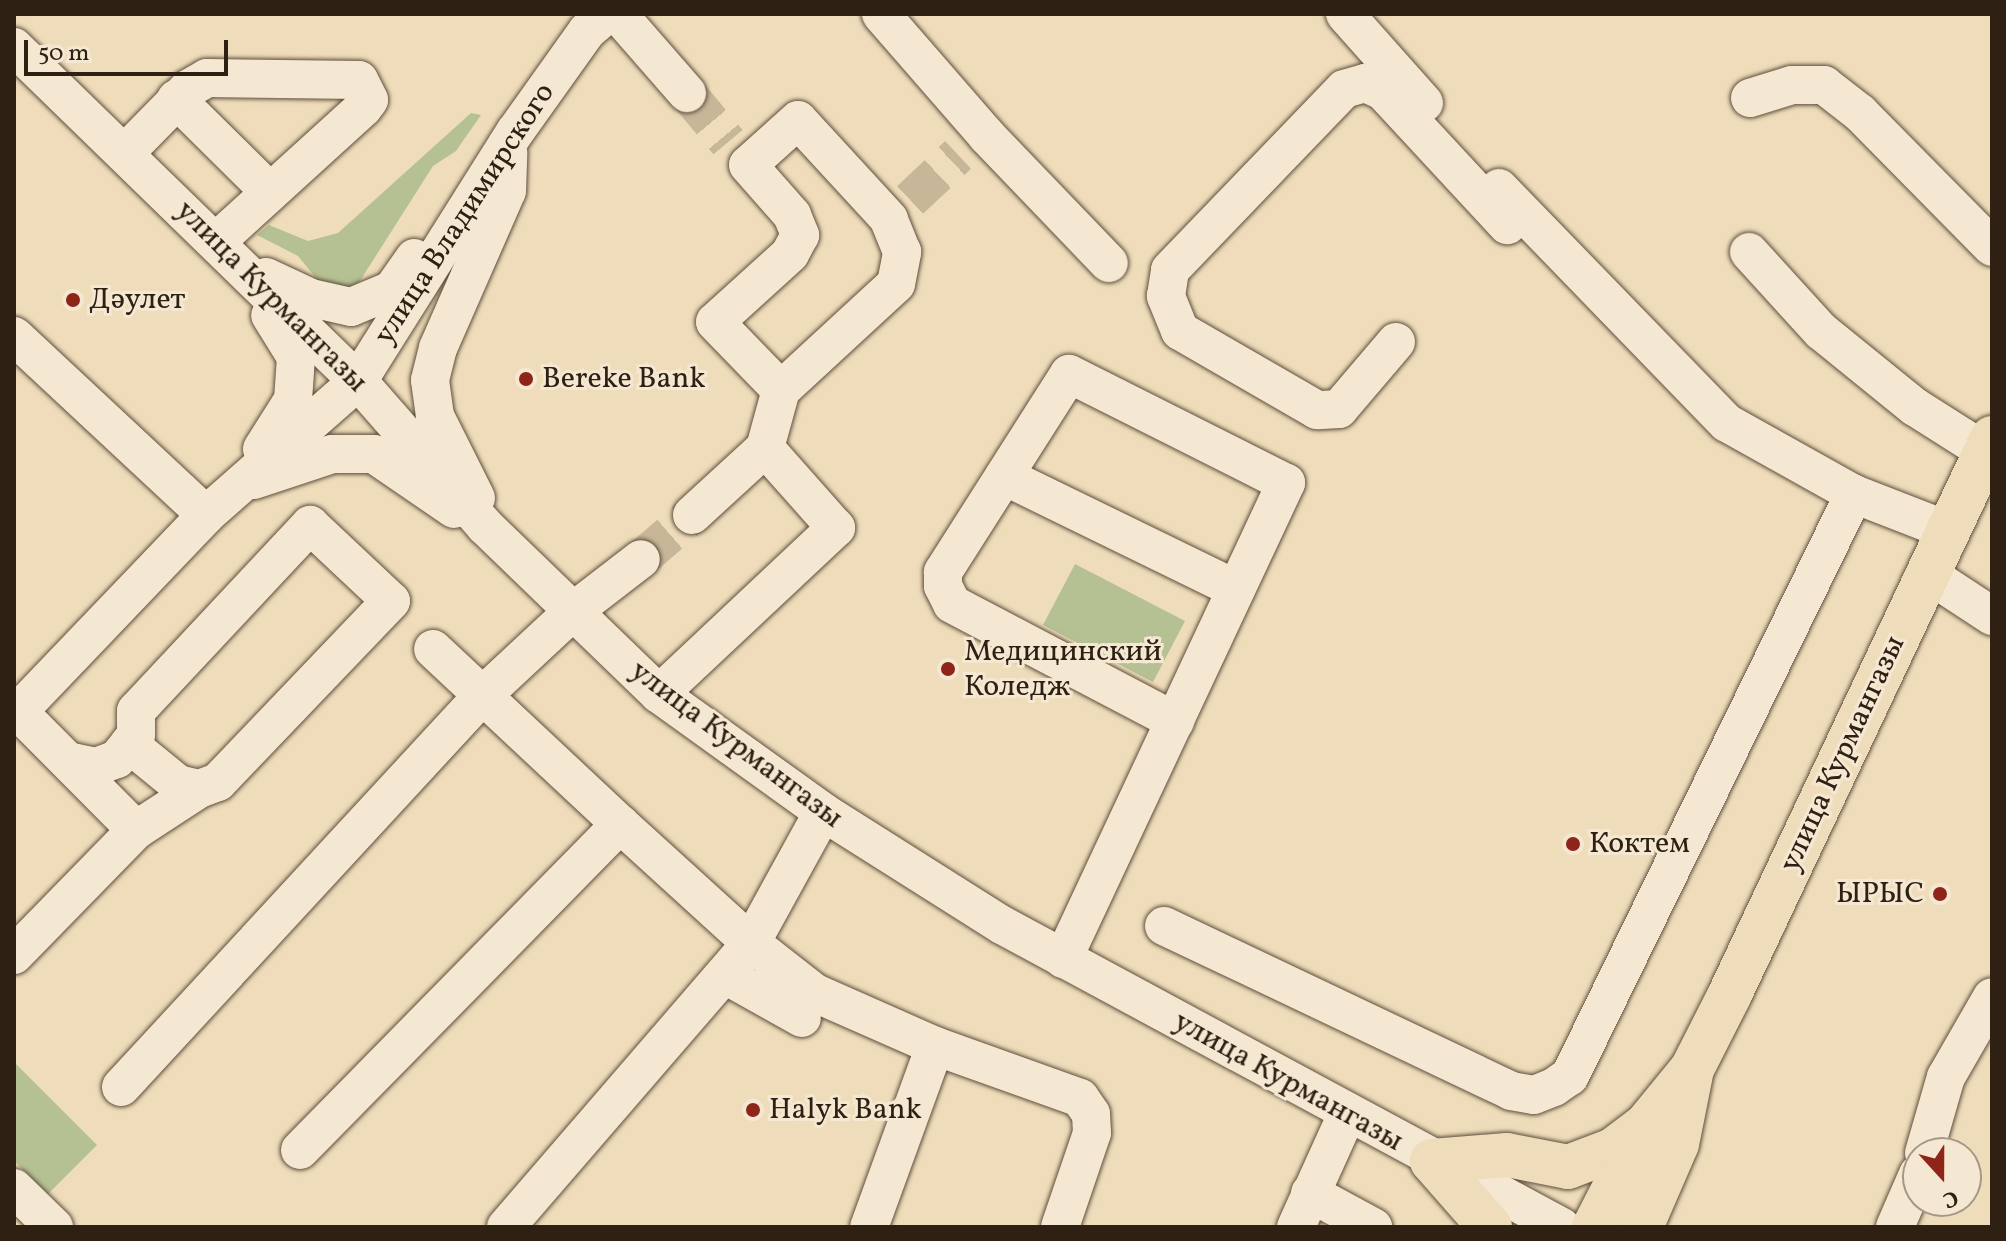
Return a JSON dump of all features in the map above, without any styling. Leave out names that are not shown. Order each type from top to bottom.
[{"type":"main road","name":"улица Курмангазы","points":[[1594,1227],[1647,1124],[1692,1069],[1989,445]]},
{"type":"main road","name":"улица Курмангазы","points":[[1641,1227],[1677,1144],[1692,1069]]},
{"type":"main road","points":[[1432,1161],[1507,1155],[1568,1167],[1613,1150],[1647,1124]]},
{"type":"main road","points":[[1432,1161],[1490,1227]]},
{"type":"street","points":[[1345,14],[1519,212],[1727,423],[1854,494],[1947,530]]},
{"type":"street","points":[[887,16],[972,146],[1109,263]]},
{"type":"street","points":[[596,18],[687,93]]},
{"type":"street","name":"улица Владимирского","points":[[16,714],[206,515],[358,381],[508,143],[596,18]]},
{"type":"street","name":"улица Курмангазы","points":[[14,47],[358,381],[485,526],[571,613],[659,694],[823,812],[1063,959],[1432,1161],[1562,1227]]},
{"type":"street","points":[[125,153],[176,99],[207,78],[359,80],[369,100],[363,108],[270,192],[228,253]]},
{"type":"street","points":[[1396,342],[1339,409],[1317,410],[1180,331],[1166,296],[1170,270],[1344,89],[1365,83],[1383,91],[1507,225]]},
{"type":"street","points":[[1750,98],[1792,85],[1824,85],[1860,113],[1992,247]]},
{"type":"street","points":[[176,99],[270,192]]},
{"type":"street","points":[[692,515],[765,448],[781,390],[896,284],[902,252],[900,210],[798,120],[738,153],[792,215],[800,235],[790,254],[715,322],[781,390]]},
{"type":"street","points":[[485,526],[471,482],[435,416],[430,380],[438,348],[507,191],[508,143]]},
{"type":"street","points":[[228,253],[311,298],[351,307],[392,290],[473,170],[508,143]]},
{"type":"street","points":[[1749,252],[1821,331],[1915,407],[1989,445]]},
{"type":"street","points":[[228,253],[296,357],[293,400],[239,485]]},
{"type":"street","points":[[14,336],[206,515]]},
{"type":"street","points":[[1063,959],[1175,721],[1286,483],[1069,374],[943,572],[943,586],[952,604],[1175,721]]},
{"type":"street","points":[[659,694],[836,528],[765,448]]},
{"type":"street","points":[[239,485],[332,454],[374,454],[422,491],[485,526]]},
{"type":"street","points":[[1004,476],[1236,589]]},
{"type":"street","points":[[1164,926],[1511,1091],[1534,1095],[1554,1087],[1570,1076],[1854,494]]},
{"type":"street","points":[[14,955],[136,830],[199,789],[218,782],[391,601],[310,525],[136,711],[136,735],[117,759],[96,767],[68,761]]},
{"type":"street","points":[[121,1087],[482,696],[571,613],[641,559]]},
{"type":"street","points":[[1928,574],[1992,616]]},
{"type":"street","points":[[433,649],[751,943],[815,993],[935,1046],[1080,1098],[1091,1114],[1092,1133],[1060,1227]]},
{"type":"street","points":[[16,714],[136,830]]},
{"type":"street","points":[[129,744],[178,784],[199,789]]},
{"type":"street","points":[[506,1227],[751,943],[823,812]]},
{"type":"street","points":[[300,1150],[620,824]]},
{"type":"street","points":[[725,975],[802,1018]]},
{"type":"street","points":[[1929,1137],[1946,1077],[1992,997]]},
{"type":"street","points":[[869,1227],[935,1046]]},
{"type":"street","points":[[1347,1114],[1303,1210],[1373,1227]]},
{"type":"street","points":[[14,1188],[54,1227]]},
{"type":"green space","points":[[471,113],[481,115],[456,151],[433,166],[358,284],[347,291],[320,283],[298,256],[257,235],[269,225],[308,241],[338,233]]},
{"type":"green space","points":[[1075,564],[1185,621],[1153,682],[1043,625]]},
{"type":"green space","points":[[14,1062],[97,1145],[48,1194],[14,1161]]},
{"type":"tunnel","points":[[687,93],[728,142]]},
{"type":"tunnel","points":[[910,200],[958,155]]},
{"type":"tunnel","points":[[641,559],[692,515]]},
{"type":"place","name":"Дәулет","points":[[73,300]]},
{"type":"place","name":"Bereke Bank","points":[[526,379]]},
{"type":"place","name":"Медицинский Коледж","points":[[948,669]]},
{"type":"place","name":"Коктем","points":[[1573,844]]},
{"type":"place","name":"ЫРЫС","points":[[1940,894]]},
{"type":"place","name":"Halyk Bank","points":[[753,1110]]}]
